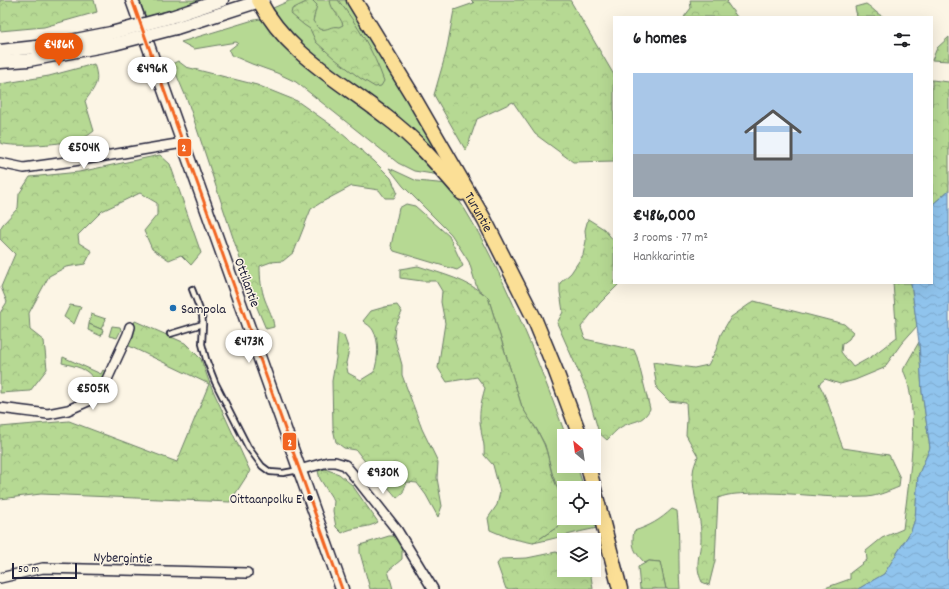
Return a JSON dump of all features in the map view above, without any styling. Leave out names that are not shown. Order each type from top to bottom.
[{"type":"highway","points":[[260,0],[281,32],[298,52],[334,80],[385,115],[412,137],[438,165],[485,221]]},
{"type":"highway","name":"Turuntie","points":[[354,0],[411,93],[485,221],[534,318],[577,429]]},
{"type":"highway","points":[[590,473],[620,589]]},
{"type":"main road","name":"Ottilantie","points":[[132,0],[342,589]]},
{"type":"main road","points":[[0,62],[29,60],[112,38],[222,0]]},
{"type":"main road","points":[[0,52],[112,38],[176,28],[260,0]]},
{"type":"street","points":[[0,163],[24,168],[182,143]]},
{"type":"street","points":[[0,408],[48,414],[68,410],[92,399],[102,390],[130,327]]},
{"type":"street","points":[[299,470],[328,462],[335,462],[345,465],[398,530],[433,589]]},
{"type":"street","name":"Nybergintie","points":[[0,578],[43,568],[247,573]]},
{"type":"lane","points":[[192,288],[202,315],[202,344],[206,359],[215,382],[248,447],[262,466],[270,472],[283,473],[299,470]]},
{"type":"lane","points":[[170,334],[203,324]]},
{"type":"green space","points":[[0,0],[94,0],[97,12],[44,27],[0,31]]},
{"type":"green space","points":[[139,0],[206,0],[146,17]]},
{"type":"green space","points":[[291,0],[347,0],[443,161],[418,134],[397,116],[377,100],[334,71],[296,39],[280,20],[273,8]]},
{"type":"green space","points":[[310,0],[317,5],[313,21],[319,29],[327,29],[343,25],[332,7],[330,0],[338,0],[352,19],[370,49],[384,81],[381,86],[375,87],[360,78],[335,59],[316,42],[310,29],[291,14],[292,9]]},
{"type":"green space","points":[[471,0],[570,0],[613,73],[613,161],[573,162],[535,134],[513,102],[477,119],[466,151],[434,95],[446,53],[454,10],[474,3]]},
{"type":"green space","points":[[690,0],[728,0],[727,3],[736,16],[685,16],[691,8]]},
{"type":"green space","points":[[866,4],[882,16],[857,16],[855,7]]},
{"type":"green space","points":[[260,19],[402,134],[439,175],[414,171],[398,163],[296,82],[231,55],[229,50],[238,43],[236,42],[194,49],[181,42]]},
{"type":"green space","points":[[949,37],[949,61],[933,60],[937,48]]},
{"type":"green space","points":[[178,61],[186,67],[257,85],[297,101],[334,127],[374,161],[391,178],[397,192],[394,198],[385,198],[379,190],[352,186],[311,209],[294,252],[283,261],[271,262],[260,266],[263,292],[274,327],[266,329],[253,298],[188,102],[172,64]]},
{"type":"green space","points":[[94,64],[97,80],[85,101],[94,131],[88,136],[74,141],[40,145],[0,143],[0,84],[49,76]]},
{"type":"green space","points":[[933,80],[949,82],[949,190],[933,204]]},
{"type":"green space","points":[[160,155],[170,164],[201,253],[191,265],[181,255],[169,260],[152,249],[144,231],[157,215],[157,203],[140,193],[102,211],[78,235],[79,243],[92,251],[85,264],[66,267],[49,276],[29,313],[30,330],[44,341],[47,369],[30,391],[0,393],[0,313],[7,302],[1,287],[15,254],[0,239],[0,229],[18,208],[19,194],[30,177],[79,172]]},
{"type":"green space","points":[[389,168],[417,181],[448,184],[472,221],[486,246],[522,323],[563,429],[557,429],[557,473],[579,473],[582,481],[557,481],[557,488],[545,445],[522,407],[488,297],[477,288],[469,262],[451,234],[403,186]]},
{"type":"green space","points":[[406,204],[415,206],[449,236],[463,266],[457,270],[394,251],[391,246],[399,208]]},
{"type":"green space","points":[[588,219],[604,229],[613,240],[613,284],[618,285],[600,303],[581,327],[585,339],[634,350],[650,409],[644,417],[621,427],[607,440],[601,435],[601,429],[598,429],[587,391],[557,323],[563,312],[560,283],[571,273],[583,255],[586,241],[585,230]]},
{"type":"green space","points":[[418,266],[463,282],[488,297],[522,407],[544,444],[557,487],[557,525],[560,525],[533,543],[509,538],[490,530],[488,518],[497,505],[500,492],[493,465],[484,455],[480,414],[485,388],[477,377],[447,382],[438,368],[445,323],[441,302],[442,291],[436,281],[400,278],[400,269]]},
{"type":"green space","points":[[893,284],[911,284],[917,326],[901,344],[884,368],[855,380],[840,384],[825,379],[819,384],[827,400],[843,448],[889,455],[900,478],[899,487],[867,497],[839,497],[782,493],[732,494],[722,496],[718,498],[715,561],[709,585],[702,582],[698,569],[701,526],[693,481],[693,473],[698,456],[686,435],[686,403],[669,401],[657,389],[653,362],[694,368],[708,365],[716,350],[721,334],[731,317],[754,301],[844,324],[853,332],[849,339],[842,344],[841,352],[853,367],[871,357],[897,337]]},
{"type":"green space","points":[[70,305],[81,307],[74,324],[64,317]]},
{"type":"green space","points":[[397,305],[402,312],[395,326],[394,336],[402,365],[402,375],[422,429],[438,462],[437,478],[442,506],[438,517],[426,495],[417,483],[407,482],[403,493],[397,498],[378,478],[356,450],[344,448],[336,442],[333,428],[332,381],[338,333],[344,336],[349,350],[346,363],[348,373],[361,380],[374,372],[378,351],[377,340],[373,330],[363,321],[371,311]]},
{"type":"green space","points":[[91,314],[106,319],[101,329],[89,324]]},
{"type":"green space","points":[[135,321],[185,343],[201,359],[210,384],[250,471],[230,502],[41,494],[0,499],[0,427],[69,421],[177,462],[209,384],[127,345]]},
{"type":"green space","points":[[89,324],[103,330],[101,336],[88,330]]},
{"type":"green space","points":[[112,326],[120,327],[121,330],[117,338],[109,336]]},
{"type":"green space","points":[[919,342],[922,392],[930,448],[918,476],[915,519],[911,531],[884,574],[858,589],[822,589],[850,579],[850,573],[867,560],[866,551],[882,538],[903,529],[911,464],[913,432],[911,399],[903,370]]},
{"type":"green space","points":[[63,357],[101,374],[103,370],[110,375],[105,384],[94,381],[85,370],[62,363]]},
{"type":"green space","points":[[325,469],[339,474],[352,485],[378,522],[370,526],[351,529],[342,533],[336,527],[333,511],[334,501],[320,479],[318,471]]},
{"type":"green space","points":[[672,509],[677,511],[680,589],[666,589],[660,562],[649,561],[645,563],[636,552],[633,545],[634,531],[654,522]]},
{"type":"green space","points":[[560,525],[596,525],[597,528],[574,533],[557,533],[557,538],[533,543]]},
{"type":"green space","points":[[389,536],[397,536],[402,548],[402,559],[388,571],[393,589],[370,589],[360,553],[360,545]]},
{"type":"green space","points":[[557,552],[557,577],[591,577],[593,589],[506,589],[497,564],[501,559],[527,558]]},
{"type":"green space","points":[[649,561],[660,562],[666,589],[640,589],[638,567]]},
{"type":"water","points":[[949,190],[949,589],[858,589],[884,574],[911,531],[915,519],[918,476],[930,448],[922,392],[919,342],[911,284],[933,284],[933,204]]},
{"type":"transit line","name":"2","points":[[132,0],[342,589]]},
{"type":"place","name":"Sampola","points":[[173,308]]},
{"type":"place","name":"Oittaanpolku E","points":[[310,498]]}]
